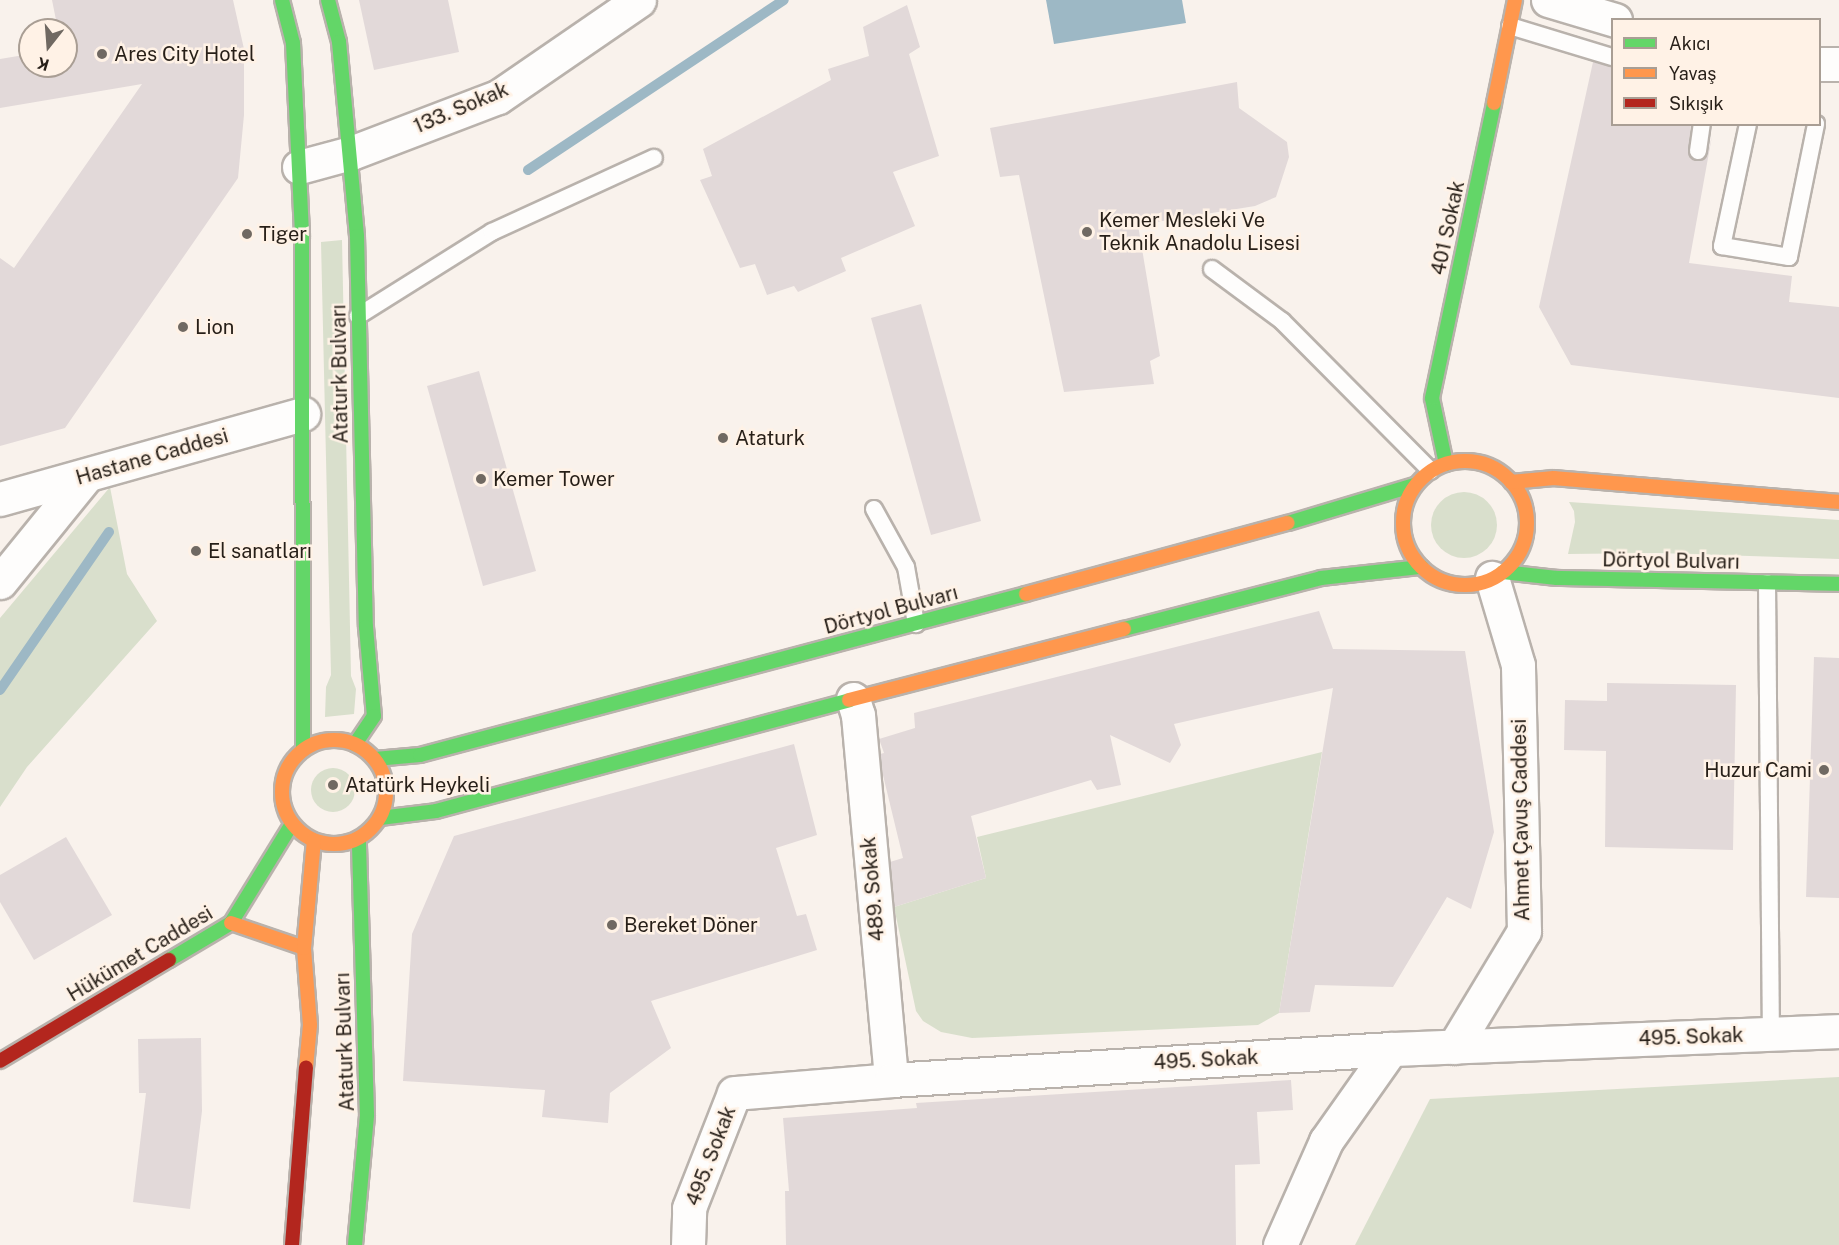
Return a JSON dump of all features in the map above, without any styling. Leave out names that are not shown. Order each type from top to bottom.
[{"type":"main road","name":"Ataturk Bulvarı","points":[[282,0],[293,43],[298,167],[303,414],[303,749]]},
{"type":"main road","name":"Ataturk Bulvarı","points":[[328,0],[339,42],[351,153],[358,316],[366,627],[374,716],[355,744]]},
{"type":"main road","name":"401 Sokak","points":[[1438,467],[1432,398],[1515,0]]},
{"type":"main road","points":[[1462,461],[1494,468],[1511,482],[1522,498],[1527,515],[1526,536],[1518,556],[1498,575],[1466,585],[1452,584],[1435,578],[1421,567],[1406,544],[1402,520],[1406,502],[1415,486],[1438,467],[1462,461]]},
{"type":"main road","points":[[1511,482],[1554,478],[1839,502]]},
{"type":"main road","name":"Dörtyol Bulvarı","points":[[375,759],[420,755],[916,624],[1329,512],[1415,486]]},
{"type":"main road","points":[[380,818],[436,811],[853,699],[1321,578],[1421,567]]},
{"type":"main road","name":"Dörtyol Bulvarı","points":[[1498,575],[1839,584]]},
{"type":"main road","points":[[329,740],[355,744],[375,759],[383,775],[387,794],[380,818],[359,838],[345,843],[314,840],[292,824],[285,810],[281,793],[284,776],[291,761],[303,749],[329,740]]},
{"type":"main road","name":"Hükümet Caddesi","points":[[0,1061],[231,923],[292,824]]},
{"type":"main road","name":"Ataturk Bulvarı","points":[[355,1245],[368,1115],[359,838]]},
{"type":"main road","name":"Ataturk Bulvarı","points":[[292,1245],[310,1025],[304,948],[314,840]]},
{"type":"main road","points":[[231,923],[304,948]]},
{"type":"street","name":"133. Sokak","points":[[298,167],[351,153],[498,97],[639,0]]},
{"type":"street","points":[[1548,0],[1611,19]]},
{"type":"street","points":[[1821,64],[1839,64]]},
{"type":"street","name":"Hastane Caddesi","points":[[0,499],[303,414]]},
{"type":"street","points":[[0,582],[86,476]]},
{"type":"street","name":"Ahmet Çavuş Caddesi","points":[[1454,1047],[1524,931],[1518,665],[1498,575]]},
{"type":"street","name":"489. Sokak","points":[[853,699],[858,715],[891,1080]]},
{"type":"street","name":"495. Sokak","points":[[688,1245],[689,1208],[734,1093],[891,1080],[1391,1049],[1839,1031]]},
{"type":"street","points":[[1280,1245],[1326,1141],[1391,1049]]},
{"type":"lane","points":[[1510,26],[1611,57]]},
{"type":"lane","points":[[1698,151],[1702,126]]},
{"type":"lane","points":[[1748,126],[1722,246],[1789,257],[1816,126]]},
{"type":"lane","points":[[358,316],[492,232],[654,158]]},
{"type":"lane","points":[[1212,269],[1282,321],[1438,467]]},
{"type":"lane","points":[[874,509],[906,567],[916,624]]},
{"type":"lane","points":[[1767,583],[1771,1034]]},
{"type":"green space","points":[[342,240],[351,676],[356,689],[354,714],[325,717],[326,687],[331,675],[321,242]]},
{"type":"green space","points":[[110,487],[127,574],[157,621],[27,767],[0,807],[0,618]]},
{"type":"green space","points":[[1457,492],[1471,492],[1483,497],[1492,506],[1497,525],[1495,538],[1488,549],[1471,558],[1457,558],[1445,553],[1436,544],[1431,532],[1431,518],[1436,506],[1445,497]]},
{"type":"green space","points":[[1569,502],[1839,520],[1839,559],[1658,553],[1568,554],[1575,522],[1574,511]]},
{"type":"green space","points":[[1322,752],[1279,1013],[1258,1025],[972,1038],[941,1032],[923,1021],[916,1011],[894,907],[986,878],[977,837]]},
{"type":"green space","points":[[333,768],[348,775],[355,790],[348,805],[333,812],[318,805],[311,790],[318,775]]},
{"type":"green space","points":[[1839,1077],[1839,1245],[1355,1245],[1430,1099]]},
{"type":"water","points":[[1046,0],[1182,0],[1186,23],[1054,44]]},
{"type":"building","points":[[52,0],[233,0],[244,49],[244,115],[238,178],[65,428],[0,446],[0,258],[14,268],[142,84],[0,108],[0,59],[18,56],[18,78],[78,78],[78,18],[56,18]]},
{"type":"building","points":[[359,0],[448,0],[459,52],[374,70]]},
{"type":"building","points":[[907,5],[920,47],[909,54],[939,156],[893,172],[915,226],[841,258],[846,271],[798,292],[794,286],[767,295],[755,264],[740,268],[700,180],[712,176],[703,149],[831,80],[828,69],[869,56],[863,27]]},
{"type":"building","points":[[1593,62],[1611,67],[1611,126],[1691,126],[1688,154],[1697,161],[1707,157],[1712,136],[1689,263],[1792,276],[1789,302],[1839,307],[1839,398],[1571,365],[1539,307]]},
{"type":"building","name":"Kemer Mesleki Ve Teknik Anadolu Lisesi","points":[[1237,82],[1239,108],[1287,142],[1289,157],[1276,197],[1255,206],[1138,225],[1160,356],[1150,361],[1154,384],[1064,392],[1019,175],[1000,177],[990,128]]},
{"type":"building","points":[[921,304],[981,521],[931,535],[871,318]]},
{"type":"building","name":"Kemer Tower","points":[[479,371],[536,571],[483,586],[427,386]]},
{"type":"building","points":[[1319,611],[1333,649],[1465,651],[1494,832],[1471,909],[1447,897],[1393,987],[1315,985],[1310,1012],[1279,1013],[1333,688],[1174,724],[1181,745],[1170,763],[1110,735],[1121,785],[1097,790],[1091,780],[971,816],[986,878],[894,907],[890,862],[903,858],[882,771],[880,754],[884,753],[879,739],[915,728],[914,713]]},
{"type":"building","name":"Huzur Cami","points":[[1814,657],[1839,658],[1839,898],[1806,897]]},
{"type":"building","points":[[1607,683],[1736,685],[1733,850],[1605,847],[1606,751],[1564,750],[1565,700],[1607,701]]},
{"type":"building","name":"Bereket Döner","points":[[794,744],[817,835],[776,848],[797,916],[806,914],[817,950],[651,1001],[671,1048],[610,1093],[608,1123],[542,1117],[545,1090],[403,1081],[412,934],[454,836]]},
{"type":"building","points":[[66,837],[112,915],[34,960],[0,902],[0,875]]},
{"type":"building","points":[[201,1038],[202,1111],[190,1209],[133,1202],[146,1093],[139,1093],[138,1039]]},
{"type":"building","points":[[1291,1080],[1293,1110],[1257,1112],[1260,1164],[1235,1165],[1236,1245],[786,1245],[785,1191],[789,1191],[783,1118],[917,1108],[916,1103]]},
{"type":"waterway","points":[[528,170],[784,0]]},
{"type":"waterway","points":[[0,690],[109,532]]},
{"type":"traffic: fast","points":[[282,0],[293,43],[302,237],[303,749]]},
{"type":"traffic: fast","points":[[328,0],[339,42],[357,236],[366,627],[374,716],[355,744]]},
{"type":"traffic: fast","points":[[1446,464],[1432,398],[1494,103]]},
{"type":"traffic: fast","points":[[1288,523],[1415,485]]},
{"type":"traffic: fast","points":[[1124,629],[1321,578],[1421,567]]},
{"type":"traffic: fast","points":[[1503,572],[1557,578],[1839,584]]},
{"type":"traffic: fast","points":[[375,759],[420,755],[1026,594]]},
{"type":"traffic: fast","points":[[380,818],[436,811],[849,700]]},
{"type":"traffic: fast","points":[[169,960],[231,923],[292,824]]},
{"type":"traffic: fast","points":[[355,1245],[367,1115],[359,838]]},
{"type":"traffic: slow","points":[[1494,103],[1515,0]]},
{"type":"traffic: slow","points":[[1465,461],[1489,466],[1509,479],[1522,499],[1527,523],[1522,547],[1509,567],[1489,580],[1465,585],[1441,580],[1421,567],[1408,547],[1403,523],[1408,499],[1421,479],[1441,466],[1465,461]]},
{"type":"traffic: slow","points":[[1511,482],[1554,478],[1839,502]]},
{"type":"traffic: slow","points":[[1026,594],[1288,523]]},
{"type":"traffic: slow","points":[[849,700],[1124,629]]},
{"type":"traffic: slow","points":[[334,740],[354,744],[371,755],[382,772],[386,792],[382,812],[371,829],[354,840],[334,844],[314,840],[297,829],[286,812],[282,792],[286,772],[297,755],[314,744],[334,740]]},
{"type":"traffic: slow","points":[[306,1068],[310,1025],[304,948],[314,840]]},
{"type":"traffic: slow","points":[[231,923],[304,948]]},
{"type":"traffic: jam","points":[[0,1061],[169,960]]},
{"type":"traffic: jam","points":[[292,1245],[306,1068]]},
{"type":"place","name":"Ares City Hotel","points":[[102,54]]},
{"type":"place","name":"Kemer Mesleki Ve Teknik Anadolu Lisesi","points":[[1087,232]]},
{"type":"place","name":"Tiger","points":[[247,234]]},
{"type":"place","name":"Lion","points":[[183,327]]},
{"type":"place","name":"Ataturk","points":[[723,438]]},
{"type":"place","name":"Kemer Tower","points":[[481,479]]},
{"type":"place","name":"El sanatları","points":[[196,551]]},
{"type":"place","name":"Huzur Cami","points":[[1824,770]]},
{"type":"place","name":"Atatürk Heykeli","points":[[333,785]]},
{"type":"place","name":"Bereket Döner","points":[[612,925]]}]
